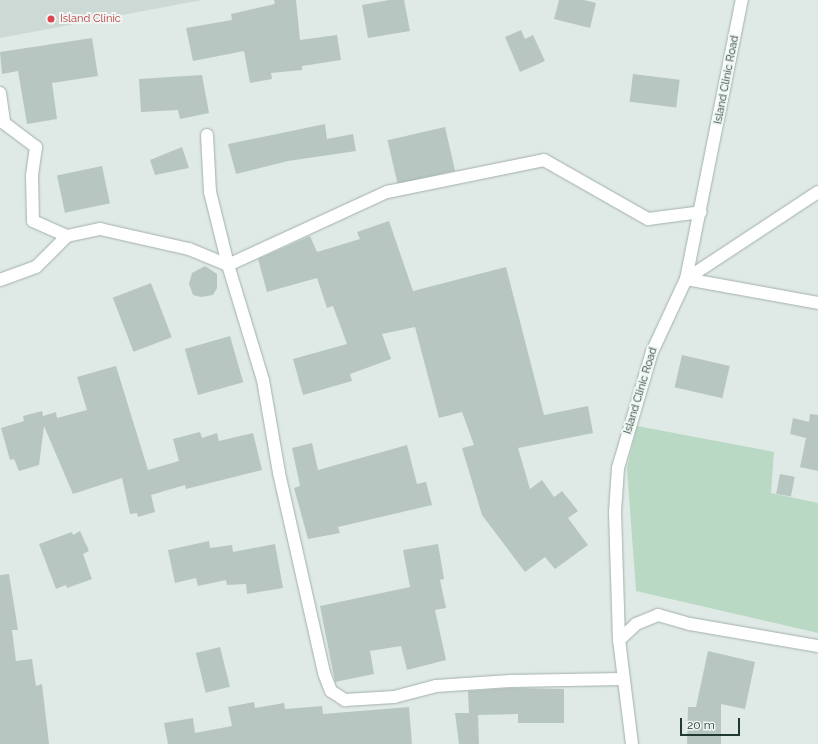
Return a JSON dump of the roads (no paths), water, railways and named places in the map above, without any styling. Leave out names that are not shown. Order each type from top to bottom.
[{"type":"street","name":"Island Clinic Road","points":[[632,744],[619,640],[615,512],[618,468],[652,352],[686,279],[701,212],[742,0]]},
{"type":"street","points":[[0,93],[4,123],[36,147],[32,176],[33,221],[67,236]]},
{"type":"street","points":[[207,135],[210,192],[228,265],[263,380],[279,473],[324,672],[331,691],[345,700],[394,697],[436,686],[510,681],[623,679]]},
{"type":"street","points":[[0,280],[36,267],[67,236],[100,229],[189,249],[228,265],[387,192],[544,160],[648,220],[701,212]]},
{"type":"street","points":[[686,279],[818,192]]},
{"type":"street","points":[[686,279],[818,303]]},
{"type":"street","points":[[619,640],[636,624],[658,615],[690,624],[818,646]]},
{"type":"place","name":"Island Clinic","points":[[51,19]]}]
